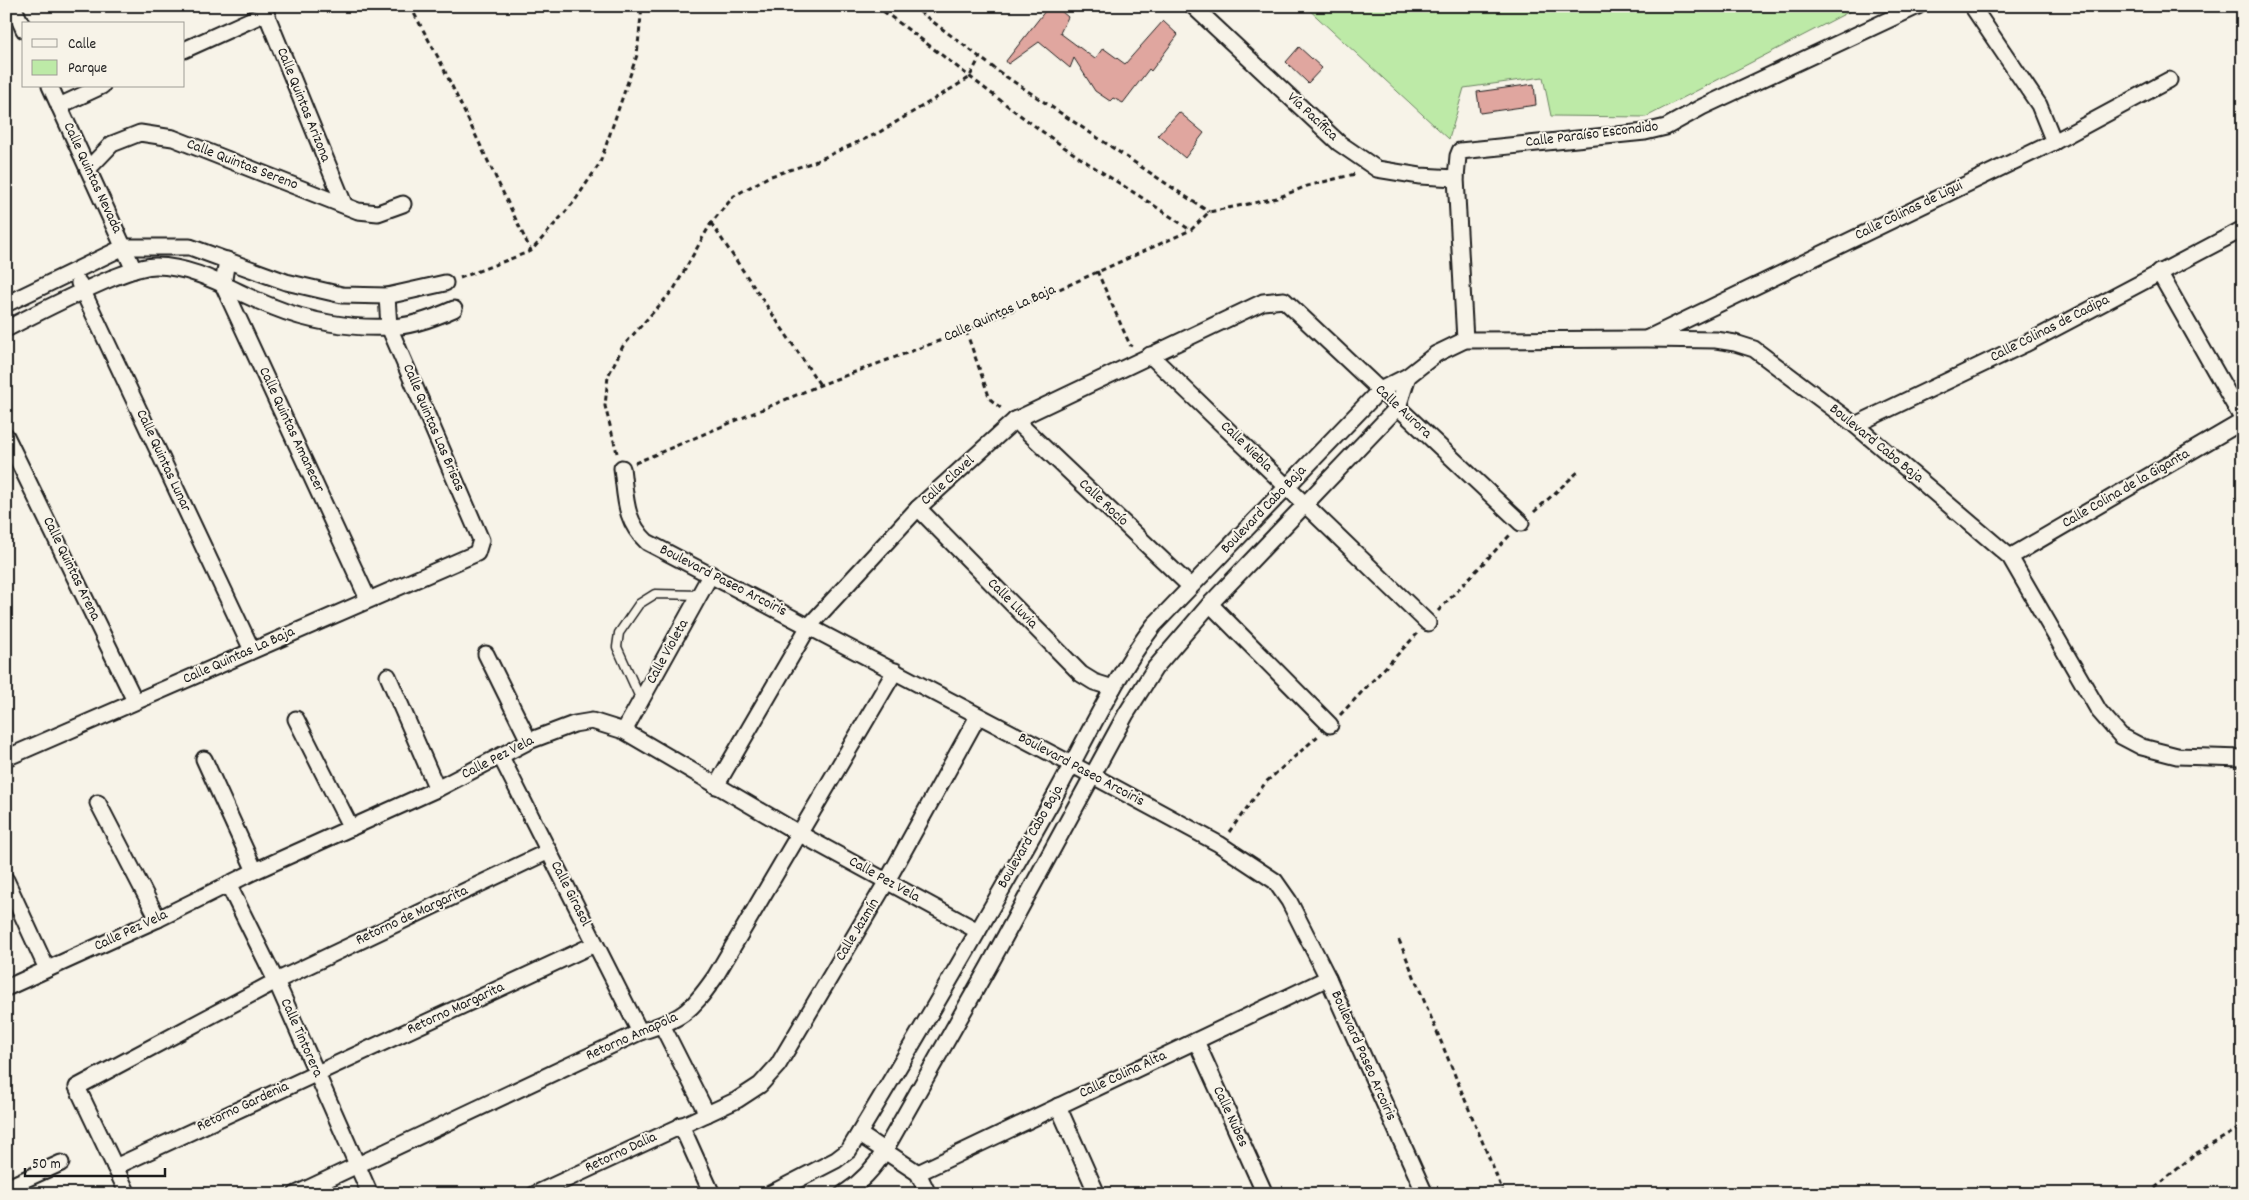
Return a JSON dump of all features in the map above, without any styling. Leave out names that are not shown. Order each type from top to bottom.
[{"type":"street","points":[[13,6],[22,26]]},
{"type":"street","name":"Vía Pacífica","points":[[1194,6],[1340,143],[1377,169],[1420,176],[1456,178]]},
{"type":"street","name":"Calle Paraíso Escondido","points":[[1465,340],[1456,178],[1460,150],[1645,132],[1666,127],[1702,107],[1918,6]]},
{"type":"street","points":[[1972,6],[2039,105],[2054,142]]},
{"type":"street","points":[[185,50],[264,10]]},
{"type":"street","name":"Calle Quintas Arizona","points":[[264,10],[344,204]]},
{"type":"street","name":"Calle Colinas de Ligui","points":[[1646,338],[2054,142],[2169,80]]},
{"type":"street","name":"Calle Quintas Nevada","points":[[51,88],[134,270]]},
{"type":"street","points":[[59,106],[98,88]]},
{"type":"street","name":"Calle Quintas Sereno","points":[[88,169],[112,144],[140,133],[173,138],[358,211],[378,213],[403,204]]},
{"type":"street","name":"Calle Colinas de Cadipa","points":[[1855,424],[2025,344],[2243,229]]},
{"type":"street","points":[[6,304],[124,247],[190,247],[286,282],[342,295],[387,296],[445,283]]},
{"type":"street","points":[[223,285],[228,260]]},
{"type":"street","points":[[6,328],[82,290],[134,270],[156,266],[188,271],[274,308],[314,319],[352,325],[389,327],[424,320],[454,309]]},
{"type":"street","name":"Calle Quintas Lunar","points":[[74,271],[252,650]]},
{"type":"street","points":[[2159,272],[2243,421]]},
{"type":"street","name":"Calle Quintas Amanecer","points":[[223,285],[368,599]]},
{"type":"street","name":"Calle Quintas Las Brisas","points":[[387,296],[389,327],[481,540],[480,548],[474,556]]},
{"type":"street","name":"Calle Clavel","points":[[716,786],[809,626],[918,508],[1015,420],[1263,302],[1284,300]]},
{"type":"street","name":"Calle Aurora","points":[[1284,300],[1522,523]]},
{"type":"street","name":"Boulevard Cabo Baja","points":[[770,1194],[836,1160],[849,1150],[968,952],[1073,765],[1128,660],[1139,644],[1190,586],[1380,390],[1408,376],[1436,354],[1465,340],[1646,338],[1716,340],[1754,349],[1855,424],[2010,557],[2099,711],[2121,736],[2142,747],[2177,756],[2243,758]]},
{"type":"street","name":"Calle Niebla","points":[[1150,355],[1428,623]]},
{"type":"street","name":"Boulevard Cabo Baja","points":[[843,1194],[862,1180],[875,1167],[989,966],[1126,714],[1155,668],[1210,604],[1398,407],[1408,376]]},
{"type":"street","name":"Calle Rocío","points":[[1015,420],[1190,586]]},
{"type":"street","name":"Calle Colina de la Giganta","points":[[2010,557],[2243,421]]},
{"type":"street","name":"Calle Quintas Arena","points":[[6,436],[135,701]]},
{"type":"street","name":"Boulevard Paseo Arcoiris","points":[[622,468],[628,515],[636,531],[647,542],[711,574],[1220,844],[1274,881],[1289,901],[1328,978],[1425,1194]]},
{"type":"street","name":"Calle Lluvia","points":[[918,508],[1081,674],[1094,682],[1113,688]]},
{"type":"street","name":"Calle Quintas La Baja","points":[[8,753],[135,701],[368,599],[474,556]]},
{"type":"street","name":"Calle Violeta","points":[[624,731],[711,574]]},
{"type":"street","points":[[1210,604],[1330,725]]},
{"type":"street","points":[[486,654],[529,741]]},
{"type":"street","name":"Retorno Amapola","points":[[296,1194],[640,1032],[662,1025],[684,1014],[696,1004],[715,977],[895,671]]},
{"type":"street","points":[[388,676],[437,789]]},
{"type":"street","name":"Calle Jazmín","points":[[707,1114],[737,1100],[760,1085],[778,1065],[887,881],[978,716]]},
{"type":"street","points":[[296,719],[351,828]]},
{"type":"street","name":"Calle Pez Vela","points":[[6,988],[158,919],[255,871],[437,789],[529,741],[574,724],[592,721],[624,731],[800,834],[978,932]]},
{"type":"street","name":"Calle Girasol","points":[[501,756],[640,1032]]},
{"type":"street","points":[[204,759],[255,871]]},
{"type":"street","points":[[98,803],[158,919]]},
{"type":"street","name":"Retorno de Margarita","points":[[115,1167],[77,1087],[276,981],[549,851]]},
{"type":"street","points":[[6,880],[47,969]]},
{"type":"street","name":"Calle Tintorera","points":[[228,884],[276,981],[370,1194]]},
{"type":"street","name":"Retorno Margarita","points":[[317,1073],[595,944]]},
{"type":"street","points":[[968,952],[989,966]]},
{"type":"street","name":"Calle Colina Alta","points":[[918,1173],[1328,978]]},
{"type":"street","points":[[662,1025],[707,1114]]},
{"type":"street","name":"Calle Nubes","points":[[1196,1041],[1265,1194]]},
{"type":"street","name":"Retorno Gardenia","points":[[115,1167],[317,1073]]},
{"type":"street","points":[[1058,1106],[1097,1194]]},
{"type":"street","name":"Retorno Dalia","points":[[536,1194],[707,1114]]},
{"type":"street","points":[[681,1125],[712,1194]]},
{"type":"street","points":[[859,1134],[918,1173],[928,1194]]},
{"type":"street","points":[[6,1188],[61,1163]]},
{"type":"street","points":[[115,1167],[128,1194]]},
{"type":"lane","points":[[641,700],[617,647],[619,633],[640,604],[655,594],[700,595]]},
{"type":"path","points":[[410,6],[439,59],[531,251]]},
{"type":"path","points":[[445,283],[531,251],[574,202],[600,163],[637,55],[642,6]]},
{"type":"path","points":[[876,6],[969,78],[1098,171],[1147,199],[1191,230]]},
{"type":"path","points":[[912,6],[1002,74],[1209,212],[1277,198],[1316,184],[1377,169]]},
{"type":"path","points":[[622,468],[605,406],[608,376],[624,346],[674,289],[711,223],[734,196],[768,177],[814,162],[878,133],[969,78],[980,57]]},
{"type":"path","name":"Calle Quintas La Baja","points":[[622,468],[820,385],[966,331],[1097,270],[1191,230],[1209,212]]},
{"type":"path","points":[[711,223],[820,385]]},
{"type":"path","points":[[1097,270],[1130,345],[1150,355]]},
{"type":"path","points":[[966,331],[990,399],[1015,420]]},
{"type":"path","points":[[1220,844],[1266,782],[1330,725],[1522,523],[1578,472]]},
{"type":"path","points":[[1399,940],[1504,1194]]},
{"type":"path","points":[[2148,1194],[2195,1154],[2243,1126]]},
{"type":"green space","points":[[1305,6],[1860,6],[1646,117],[1551,116],[1543,77],[1464,88],[1449,139]]},
{"type":"building","points":[[1049,6],[1055,6],[1068,17],[1060,33],[1095,59],[1103,48],[1125,64],[1163,21],[1178,35],[1151,71],[1149,69],[1123,103],[1113,98],[1110,101],[1095,91],[1074,58],[1070,68],[1039,42],[1008,64],[1006,61]]},
{"type":"building","points":[[1299,47],[1322,68],[1308,83],[1286,62]]},
{"type":"building","points":[[1534,84],[1536,105],[1480,113],[1477,92]]},
{"type":"building","points":[[1179,112],[1204,133],[1185,158],[1158,135]]}]
